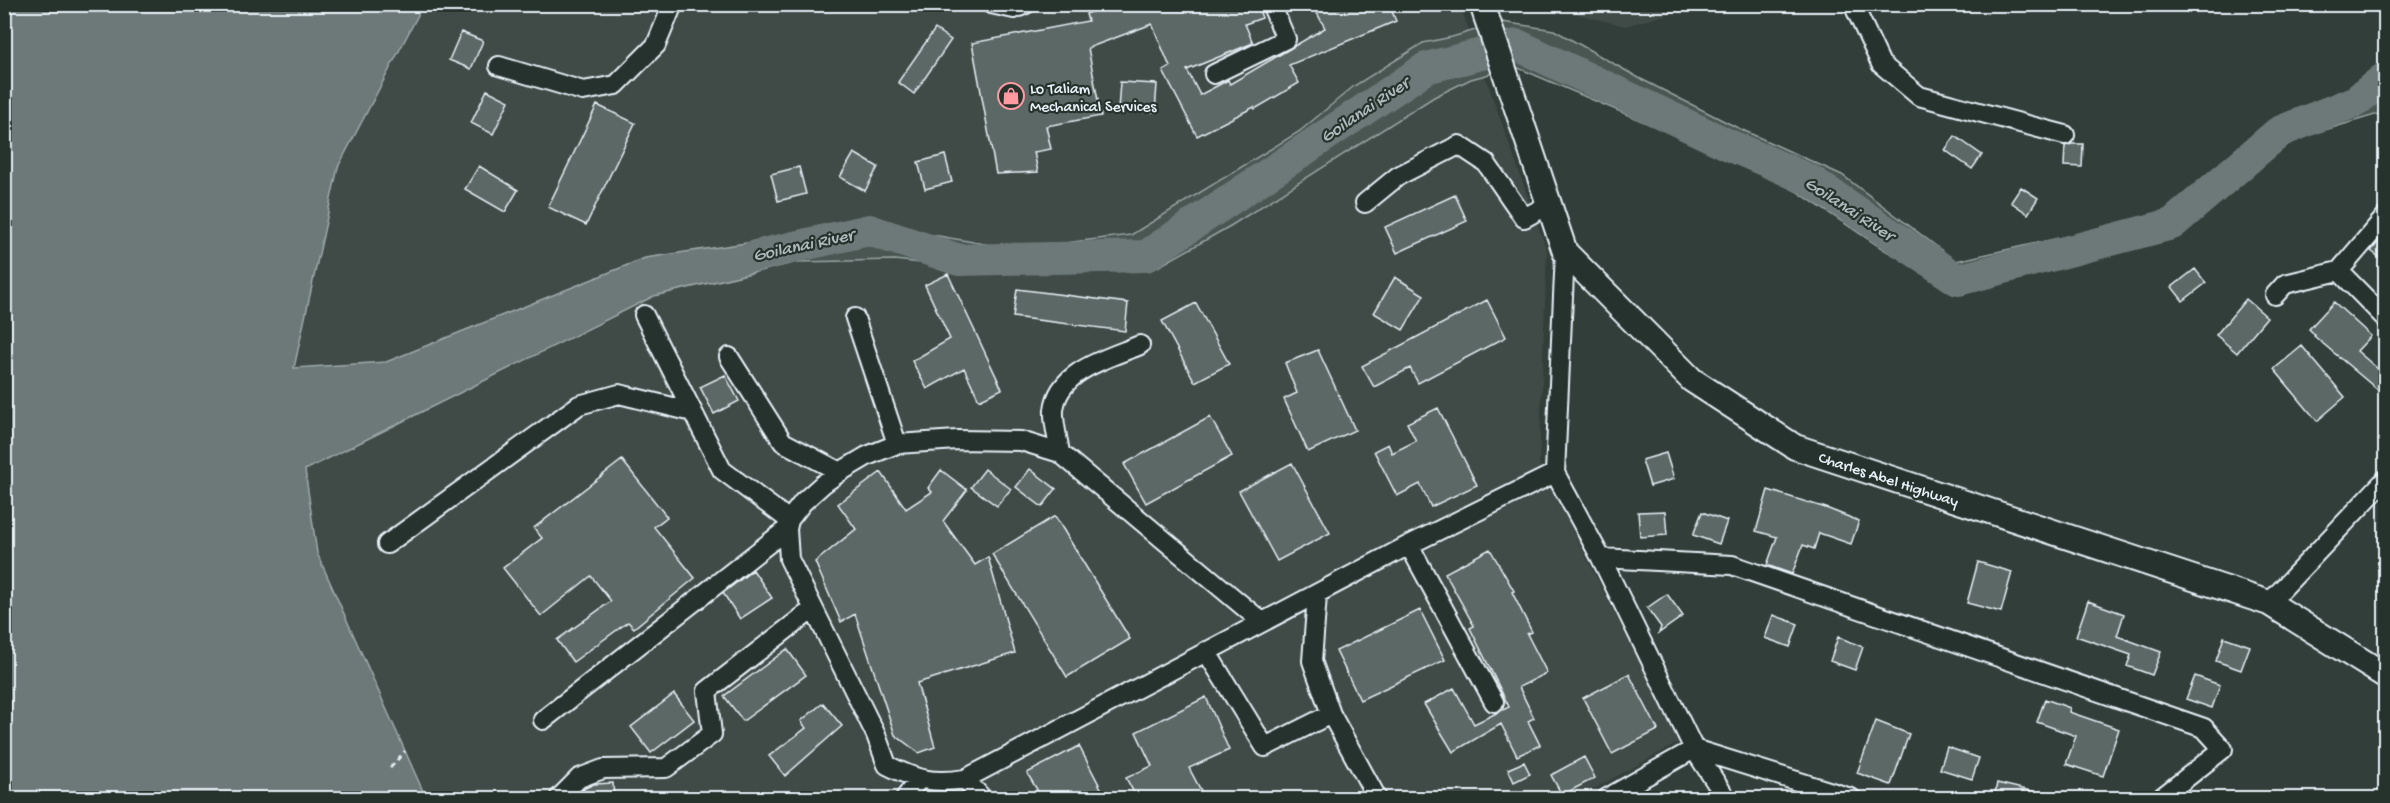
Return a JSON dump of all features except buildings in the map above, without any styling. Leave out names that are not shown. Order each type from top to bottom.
[{"type":"main road","name":"Charles Abel Highway","points":[[1482,4],[1565,252],[1692,380],[1796,447],[2270,603],[2385,676]]},
{"type":"street","points":[[499,66],[582,91],[616,85],[656,45],[673,4]]},
{"type":"street","points":[[991,4],[1000,8],[1014,9],[1026,4]]},
{"type":"street","points":[[1214,74],[1286,39],[1271,4]]},
{"type":"street","points":[[1853,4],[1881,64],[1919,96],[2065,135]]},
{"type":"street","points":[[1365,203],[1398,176],[1459,146],[1486,163],[1524,219],[1550,204]]},
{"type":"street","points":[[2275,295],[2286,284],[2338,270],[2385,216]]},
{"type":"street","points":[[1565,252],[1555,473],[1601,558],[1694,749],[1726,798]]},
{"type":"street","points":[[2338,270],[2385,319]]},
{"type":"street","points":[[644,315],[722,470],[788,524],[789,559],[876,735],[887,765],[919,779],[943,783],[965,779],[1409,545],[1555,473]]},
{"type":"street","points":[[855,318],[897,444]]},
{"type":"street","points":[[1060,453],[1054,411],[1059,390],[1082,369],[1140,345]]},
{"type":"street","points":[[729,357],[783,442],[840,472]]},
{"type":"street","points":[[387,544],[579,405],[619,394],[693,412]]},
{"type":"street","points":[[543,720],[788,524],[810,496],[840,472],[867,456],[897,444],[957,440],[1022,441],[1060,453],[1262,622]]},
{"type":"street","points":[[2270,603],[2385,479]]},
{"type":"street","points":[[1409,545],[1494,702]]},
{"type":"street","points":[[1601,558],[1732,565],[2204,728],[2223,749],[2161,798]]},
{"type":"street","points":[[1317,595],[1312,661],[1331,714],[1377,798]]},
{"type":"street","points":[[559,798],[579,778],[603,769],[666,768],[712,734],[707,691],[813,609]]},
{"type":"street","points":[[1206,651],[1265,747],[1331,714]]},
{"type":"street","points":[[1607,798],[1694,749],[1851,798]]},
{"type":"street","points":[[905,798],[919,779]]},
{"type":"street","points":[[965,779],[982,798]]},
{"type":"path","points":[[390,768],[405,751]]},
{"type":"shaded area","points":[[5,4],[420,5],[418,15],[338,167],[294,368],[386,362],[645,258],[793,236],[798,262],[654,296],[305,470],[317,553],[426,798],[5,798]]},
{"type":"shaded area","points":[[420,5],[1460,5],[1547,251],[1539,464],[1680,742],[1577,798],[426,798],[317,553],[304,470],[293,368],[338,167],[418,15]]},
{"type":"shaded area","points":[[1540,5],[1702,5],[1625,26]]},
{"type":"shaded area","points":[[1502,22],[1554,30],[1639,78],[1736,127],[1842,175],[1956,261],[2166,214],[2273,122],[2348,90],[2385,62],[2385,112],[2295,139],[2184,229],[1963,294],[1883,249],[1796,191],[1714,152],[1516,67],[1471,79],[1434,97],[1232,225],[1156,268],[988,271],[895,260],[798,262],[793,236],[805,231],[863,223],[1014,249],[1131,235],[1300,131],[1354,86],[1423,43]]},
{"type":"waterway","name":"Goilanai River","points":[[755,256],[869,230],[959,260],[1146,256],[1426,68],[1517,45],[1729,145],[1810,180],[1958,280],[2172,224],[2279,132],[2356,101],[2386,77]]},
{"type":"place","name":"Lo Taliam Mechanical Services","points":[[1011,96]]}]
